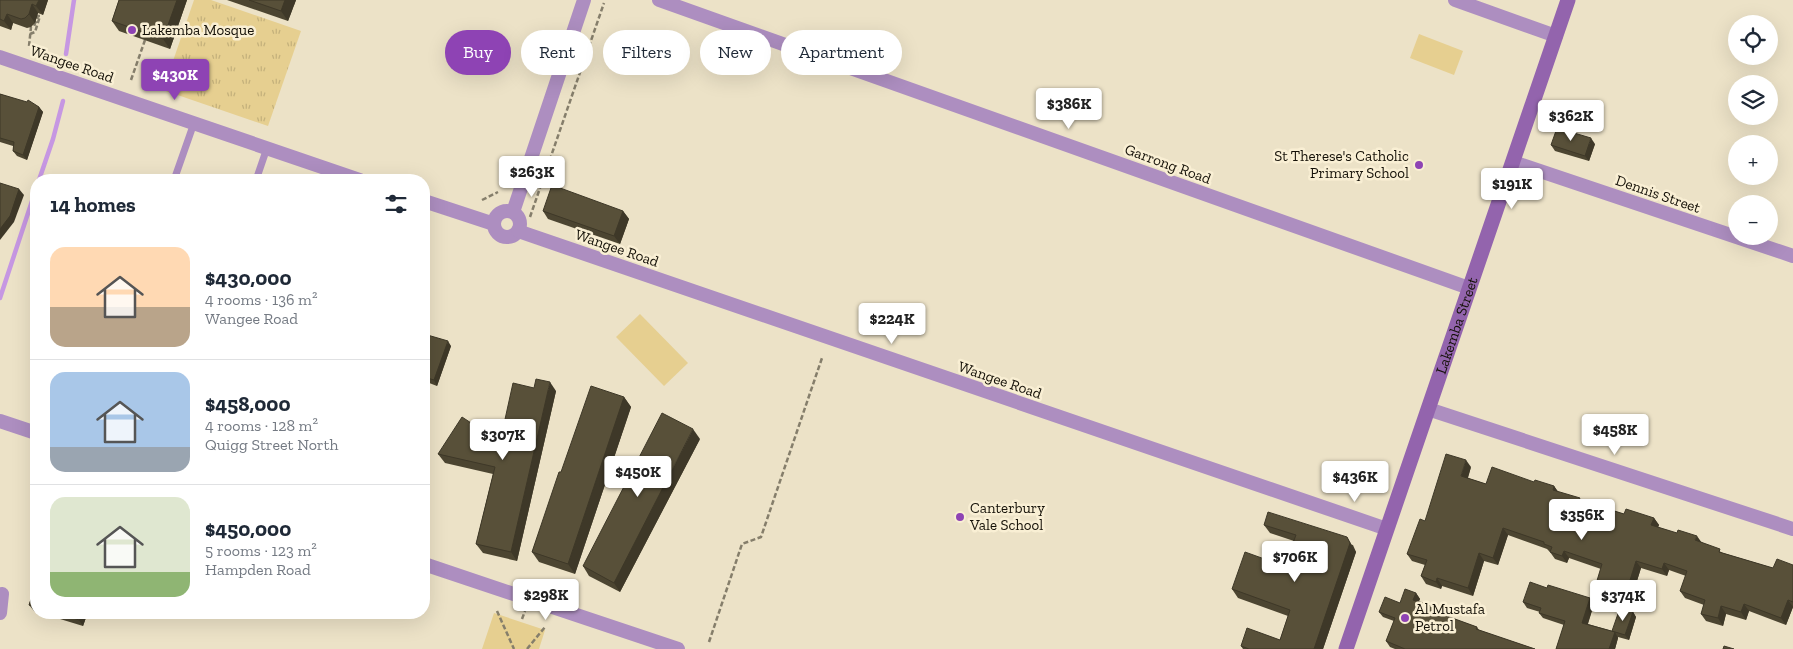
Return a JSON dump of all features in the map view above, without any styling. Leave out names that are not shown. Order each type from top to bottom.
[{"type":"main road","name":"Lakemba Street","points":[[1346,649],[1568,0]]},
{"type":"street","points":[[513,212],[584,0]]},
{"type":"street","name":"Garrong Road","points":[[659,0],[1469,288]]},
{"type":"street","points":[[1455,0],[1556,36]]},
{"type":"street","name":"Wangee Road","points":[[0,57],[343,174]]},
{"type":"street","name":"Dennis Street","points":[[1513,162],[1793,256]]},
{"type":"street","points":[[430,203],[494,224]]},
{"type":"street","points":[[504,211],[513,212],[520,220],[518,231],[512,237],[503,237],[497,232],[494,224],[500,213],[504,211]]},
{"type":"street","name":"Wangee Road","points":[[518,231],[1386,530]]},
{"type":"street","points":[[1428,409],[1793,529]]},
{"type":"street","points":[[0,421],[30,431]]},
{"type":"street","points":[[430,566],[678,649]]},
{"type":"street","points":[[0,613],[2,594]]},
{"type":"lane","points":[[176,174],[194,123]]},
{"type":"lane","points":[[258,174],[267,147]]},
{"type":"path","points":[[530,217],[604,3]]},
{"type":"path","points":[[30,34],[35,32],[40,16],[38,16],[34,26],[31,27],[30,34],[30,46]]},
{"type":"path","points":[[131,80],[145,40]]},
{"type":"path","points":[[482,200],[498,192]]},
{"type":"path","points":[[709,642],[742,544],[761,537],[822,358]]},
{"type":"path","points":[[497,611],[514,649]]},
{"type":"path","points":[[527,649],[545,627]]},
{"type":"green space","points":[[194,0],[211,0],[301,31],[268,126],[163,90]]},
{"type":"green space","points":[[1419,34],[1463,51],[1454,75],[1410,58]]},
{"type":"green space","points":[[640,314],[688,363],[664,386],[616,337]]},
{"type":"green space","points":[[494,613],[545,630],[539,649],[482,649]]},
{"type":"building","points":[[0,0],[39,0],[36,6],[32,4],[29,14],[25,18],[21,19],[7,14],[4,21],[0,19]]},
{"type":"building","points":[[119,0],[177,0],[163,39],[112,21]]},
{"type":"building","points":[[249,0],[285,0],[281,11]]},
{"type":"building","points":[[0,94],[27,102],[28,100],[39,107],[23,155],[13,151],[14,142],[0,138]]},
{"type":"building","points":[[1557,128],[1591,138],[1585,156],[1551,145]]},
{"type":"building","points":[[0,183],[19,189],[10,216],[0,229]]},
{"type":"building","points":[[552,185],[623,211],[614,236],[543,211]]},
{"type":"building","points":[[430,336],[448,341],[434,380],[430,379]]},
{"type":"building","points":[[536,379],[550,382],[511,552],[476,544],[495,467],[438,454],[462,417],[500,442],[513,383],[534,388]]},
{"type":"building","points":[[591,386],[624,397],[568,564],[532,552]]},
{"type":"building","points":[[662,413],[693,429],[614,583],[583,566]]},
{"type":"building","points":[[1446,454],[1466,460],[1461,476],[1486,484],[1492,467],[1534,482],[1535,480],[1554,486],[1553,490],[1580,498],[1579,500],[1624,514],[1626,509],[1654,518],[1651,525],[1677,533],[1678,530],[1697,536],[1695,540],[1720,549],[1719,552],[1773,568],[1777,559],[1793,565],[1793,602],[1788,600],[1781,618],[1744,604],[1741,612],[1721,606],[1718,618],[1701,614],[1705,600],[1680,591],[1687,571],[1664,563],[1662,569],[1636,561],[1626,593],[1596,584],[1602,564],[1564,551],[1562,556],[1550,552],[1552,547],[1544,544],[1544,542],[1503,528],[1493,558],[1479,553],[1468,588],[1437,578],[1436,582],[1421,576],[1427,560],[1407,554],[1420,519],[1425,521]]},
{"type":"building","points":[[1268,512],[1347,537],[1350,543],[1314,649],[1249,649],[1241,646],[1247,628],[1280,640],[1290,610],[1232,589],[1245,552],[1284,566],[1296,535],[1264,525]]},
{"type":"building","points":[[1530,582],[1547,588],[1548,585],[1590,598],[1582,623],[1615,632],[1609,649],[1556,649],[1565,621],[1539,613],[1541,608],[1523,602]]},
{"type":"building","points":[[1405,589],[1416,593],[1413,600],[1445,611],[1444,615],[1477,627],[1476,629],[1535,649],[1405,649],[1386,641],[1395,618],[1379,612],[1385,597],[1400,603]]},
{"type":"building","points":[[1620,608],[1633,612],[1625,635],[1612,631]]},
{"type":"building","points":[[1724,646],[1734,649],[1723,649]]},
{"type":"waterway","points":[[66,54],[74,0]]},
{"type":"waterway","points":[[41,174],[63,101]]},
{"type":"waterway","points":[[0,298],[30,207]]},
{"type":"place","name":"Lakemba Mosque","points":[[132,30]]},
{"type":"place","name":"St Therese's Catholic Primary School","points":[[1419,165]]},
{"type":"place","name":"Canterbury Vale School","points":[[960,517]]},
{"type":"place","name":"Al Mustafa Petrol","points":[[1405,618]]}]
